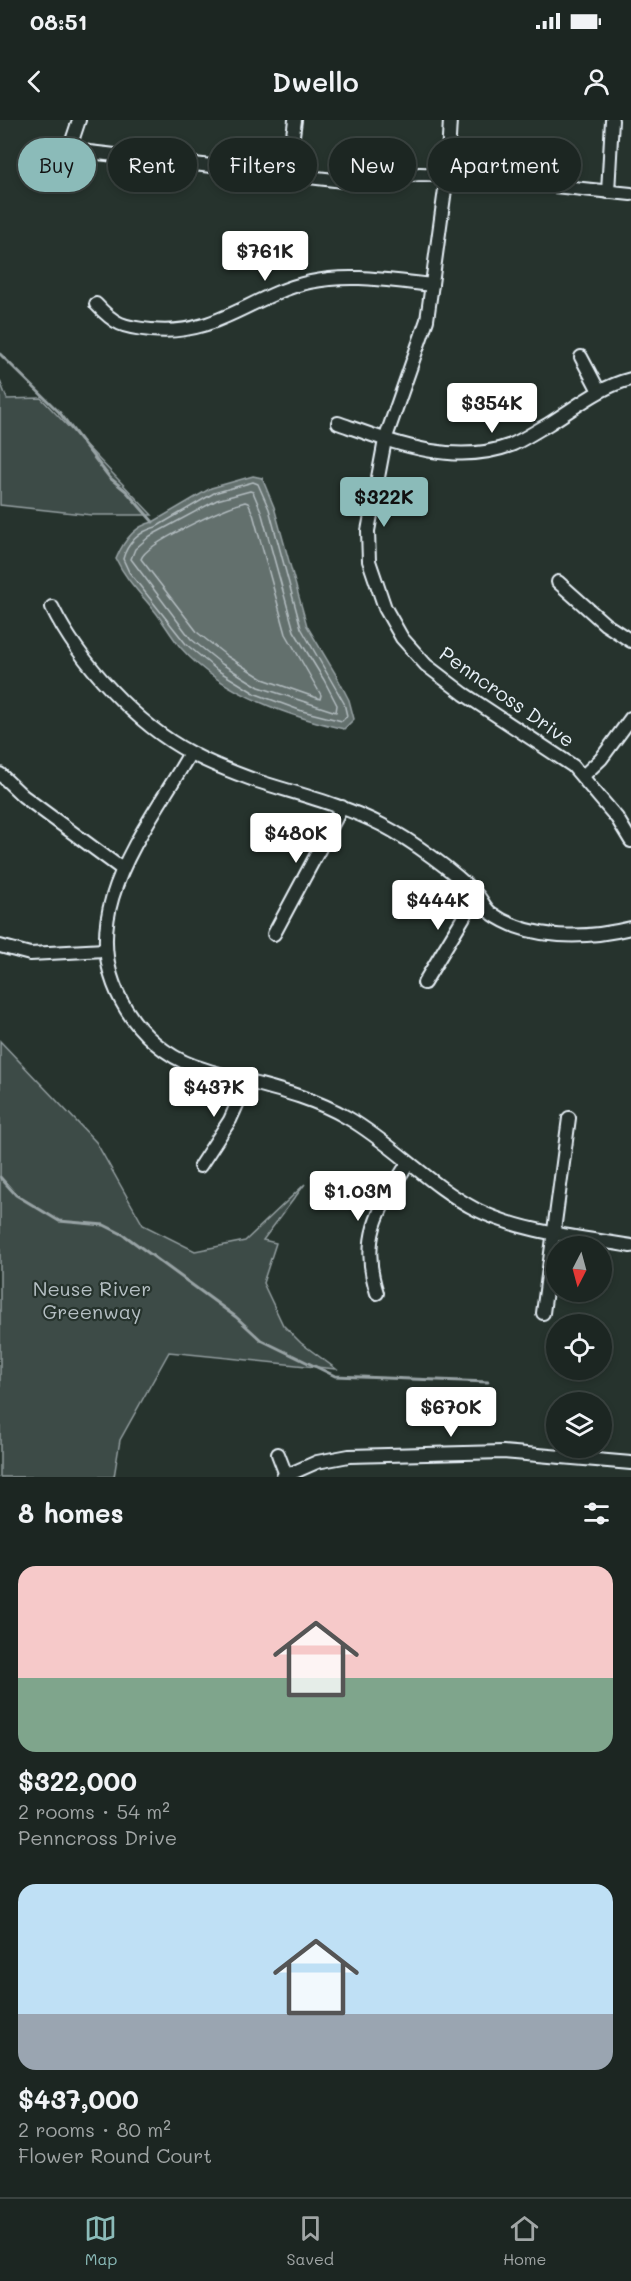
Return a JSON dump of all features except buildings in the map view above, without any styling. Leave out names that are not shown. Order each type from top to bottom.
[{"type":"street","points":[[79,120],[70,147],[89,152],[209,165]]},
{"type":"street","points":[[293,138],[296,120]]},
{"type":"street","name":"Penncross Drive","points":[[449,138],[450,120]]},
{"type":"street","points":[[608,192],[612,120]]},
{"type":"street","points":[[317,178],[352,182],[428,174]]},
{"type":"street","points":[[581,189],[631,194]]},
{"type":"street","name":"Penncross Drive","points":[[445,192],[427,321],[385,440],[368,531],[369,561],[385,608],[402,638],[426,665],[464,694],[558,754],[583,776],[617,818],[631,841]]},
{"type":"street","points":[[96,304],[111,320],[126,327],[171,332],[203,327],[267,297],[309,282],[357,277],[432,285]]},
{"type":"street","points":[[581,357],[599,391]]},
{"type":"street","points":[[338,423],[405,447],[454,453],[511,445],[599,391],[631,379]]},
{"type":"street","points":[[558,582],[605,624],[631,641]]},
{"type":"street","points":[[52,607],[78,651],[126,704],[146,722],[190,753],[253,779],[342,807],[391,830],[421,849],[477,895],[489,912],[522,927],[583,937],[631,928]]},
{"type":"street","points":[[583,776],[601,759],[631,718]]},
{"type":"street","points":[[190,753],[122,869],[109,910],[105,950],[110,975],[118,996],[148,1037],[162,1049],[194,1066],[305,1098],[348,1118],[408,1163],[476,1209],[513,1223],[631,1246]]},
{"type":"street","points":[[0,774],[23,796],[122,869]]},
{"type":"street","points":[[274,934],[342,807]]},
{"type":"street","points":[[424,983],[477,895]]},
{"type":"street","points":[[0,946],[30,954],[105,950]]},
{"type":"street","points":[[200,1166],[230,1120],[248,1080]]},
{"type":"street","points":[[543,1313],[569,1118]]},
{"type":"street","points":[[377,1293],[370,1271],[372,1226],[380,1207],[408,1163]]},
{"type":"street","points":[[278,1454],[285,1476],[318,1462],[349,1456],[503,1452],[631,1463]]},
{"type":"green space","points":[[0,381],[7,399],[41,398],[152,515],[92,515],[0,505]]},
{"type":"green space","name":"Neuse River Greenway","points":[[0,1041],[96,1142],[143,1225],[195,1251],[245,1241],[305,1184],[263,1240],[276,1243],[263,1283],[283,1325],[301,1343],[336,1369],[169,1352],[120,1440],[114,1477],[0,1477]]},
{"type":"water","points":[[253,476],[262,478],[274,507],[307,626],[349,700],[354,719],[344,729],[278,710],[215,678],[181,648],[157,614],[129,581],[116,559],[126,541],[140,527],[153,522],[211,488]]},
{"type":"waterway","points":[[0,354],[59,412],[110,478],[126,491],[153,522]]},
{"type":"waterway","points":[[0,1177],[16,1195],[59,1221],[104,1225],[124,1235],[236,1317],[261,1340],[335,1376],[488,1382]]}]
